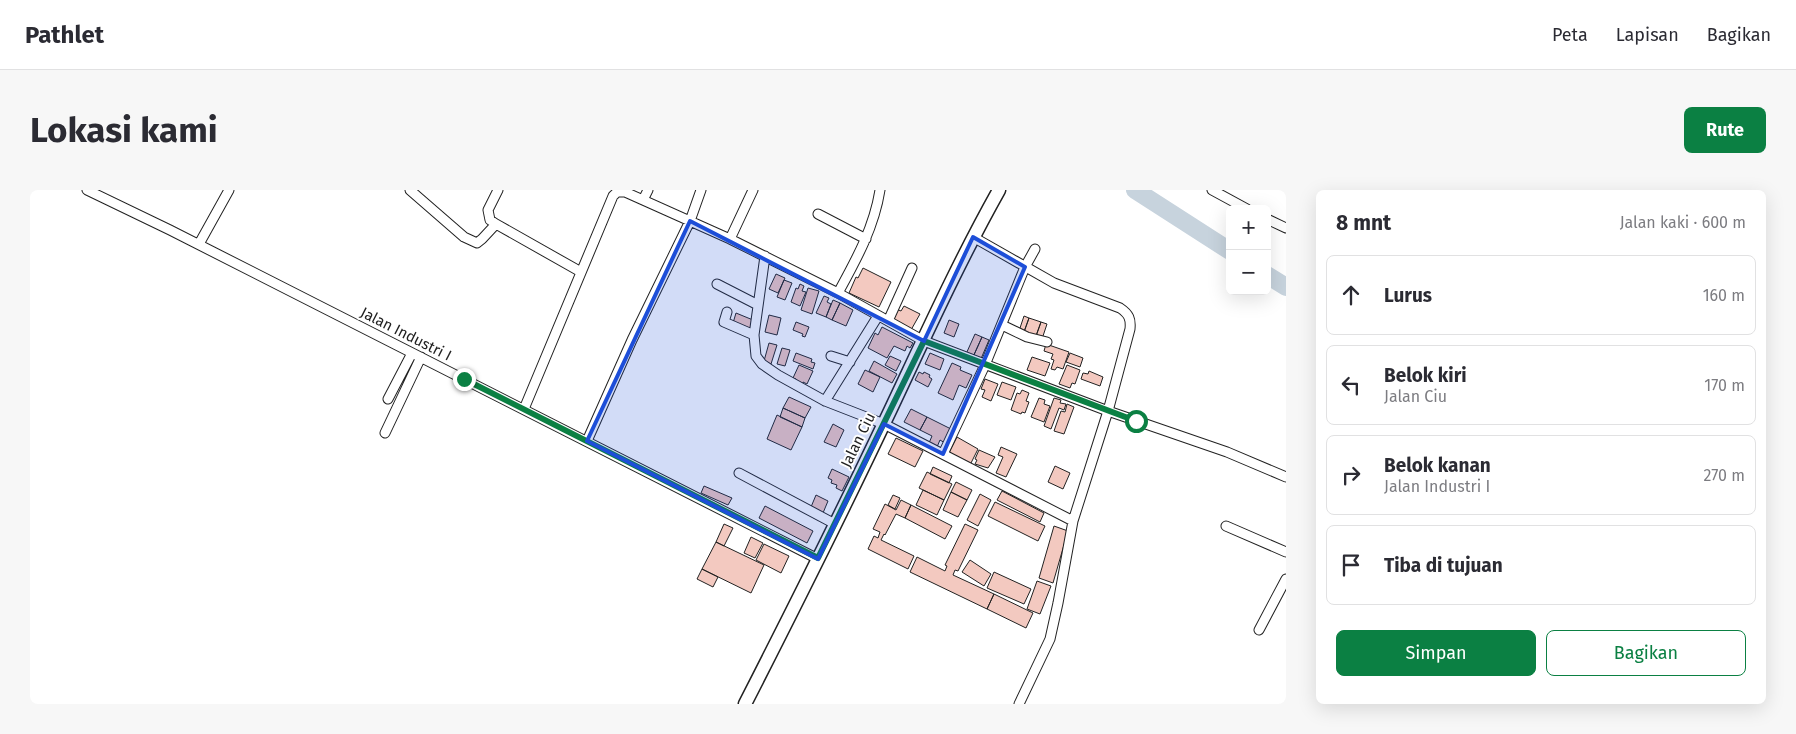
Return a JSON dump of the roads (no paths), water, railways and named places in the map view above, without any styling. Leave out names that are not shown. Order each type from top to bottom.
[{"type":"street","name":"Jalan Industri I","points":[[87,190],[199,244],[818,558]]},
{"type":"street","points":[[199,244],[229,190]]},
{"type":"street","points":[[410,190],[464,236],[477,242],[496,224]]},
{"type":"street","points":[[498,190],[488,210],[490,220],[581,272]]},
{"type":"street","points":[[643,200],[648,190]]},
{"type":"street","points":[[587,441],[634,334],[690,221],[701,190]]},
{"type":"street","points":[[730,239],[753,190]]},
{"type":"street","points":[[838,293],[866,240],[873,221],[880,190]]},
{"type":"street","name":"Jalan Ciu","points":[[745,704],[884,424],[972,237],[999,190]]},
{"type":"street","points":[[1212,190],[1240,205]]},
{"type":"street","points":[[524,409],[613,196],[617,192],[625,192],[765,256],[838,293],[924,341],[1108,411],[1227,452],[1286,477]]},
{"type":"street","points":[[818,214],[866,240]]},
{"type":"street","points":[[1271,221],[1286,228]]},
{"type":"street","points":[[972,237],[1061,287],[1120,308],[1126,312],[1130,319],[1130,329],[1108,411],[1073,521],[1050,639],[1020,704]]},
{"type":"street","points":[[943,454],[1002,326],[1024,267],[1035,249]]},
{"type":"street","points":[[765,256],[754,334],[756,356],[762,364],[778,375],[826,401],[884,424],[1073,521]]},
{"type":"street","points":[[888,321],[912,268]]},
{"type":"street","points":[[717,284],[758,304]]},
{"type":"street","points":[[726,312],[724,322],[754,334]]},
{"type":"street","points":[[826,401],[878,316]]},
{"type":"street","points":[[1002,326],[1027,337],[1047,342]]},
{"type":"street","points":[[388,399],[417,355]]},
{"type":"street","points":[[385,433],[417,355]]},
{"type":"street","points":[[830,356],[850,362]]},
{"type":"street","points":[[739,473],[835,524]]},
{"type":"street","points":[[1226,526],[1286,552]]},
{"type":"street","points":[[1259,630],[1286,581]]},
{"type":"waterway","points":[[1135,190],[1228,250]]},
{"type":"waterway","points":[[1271,278],[1286,287]]}]
